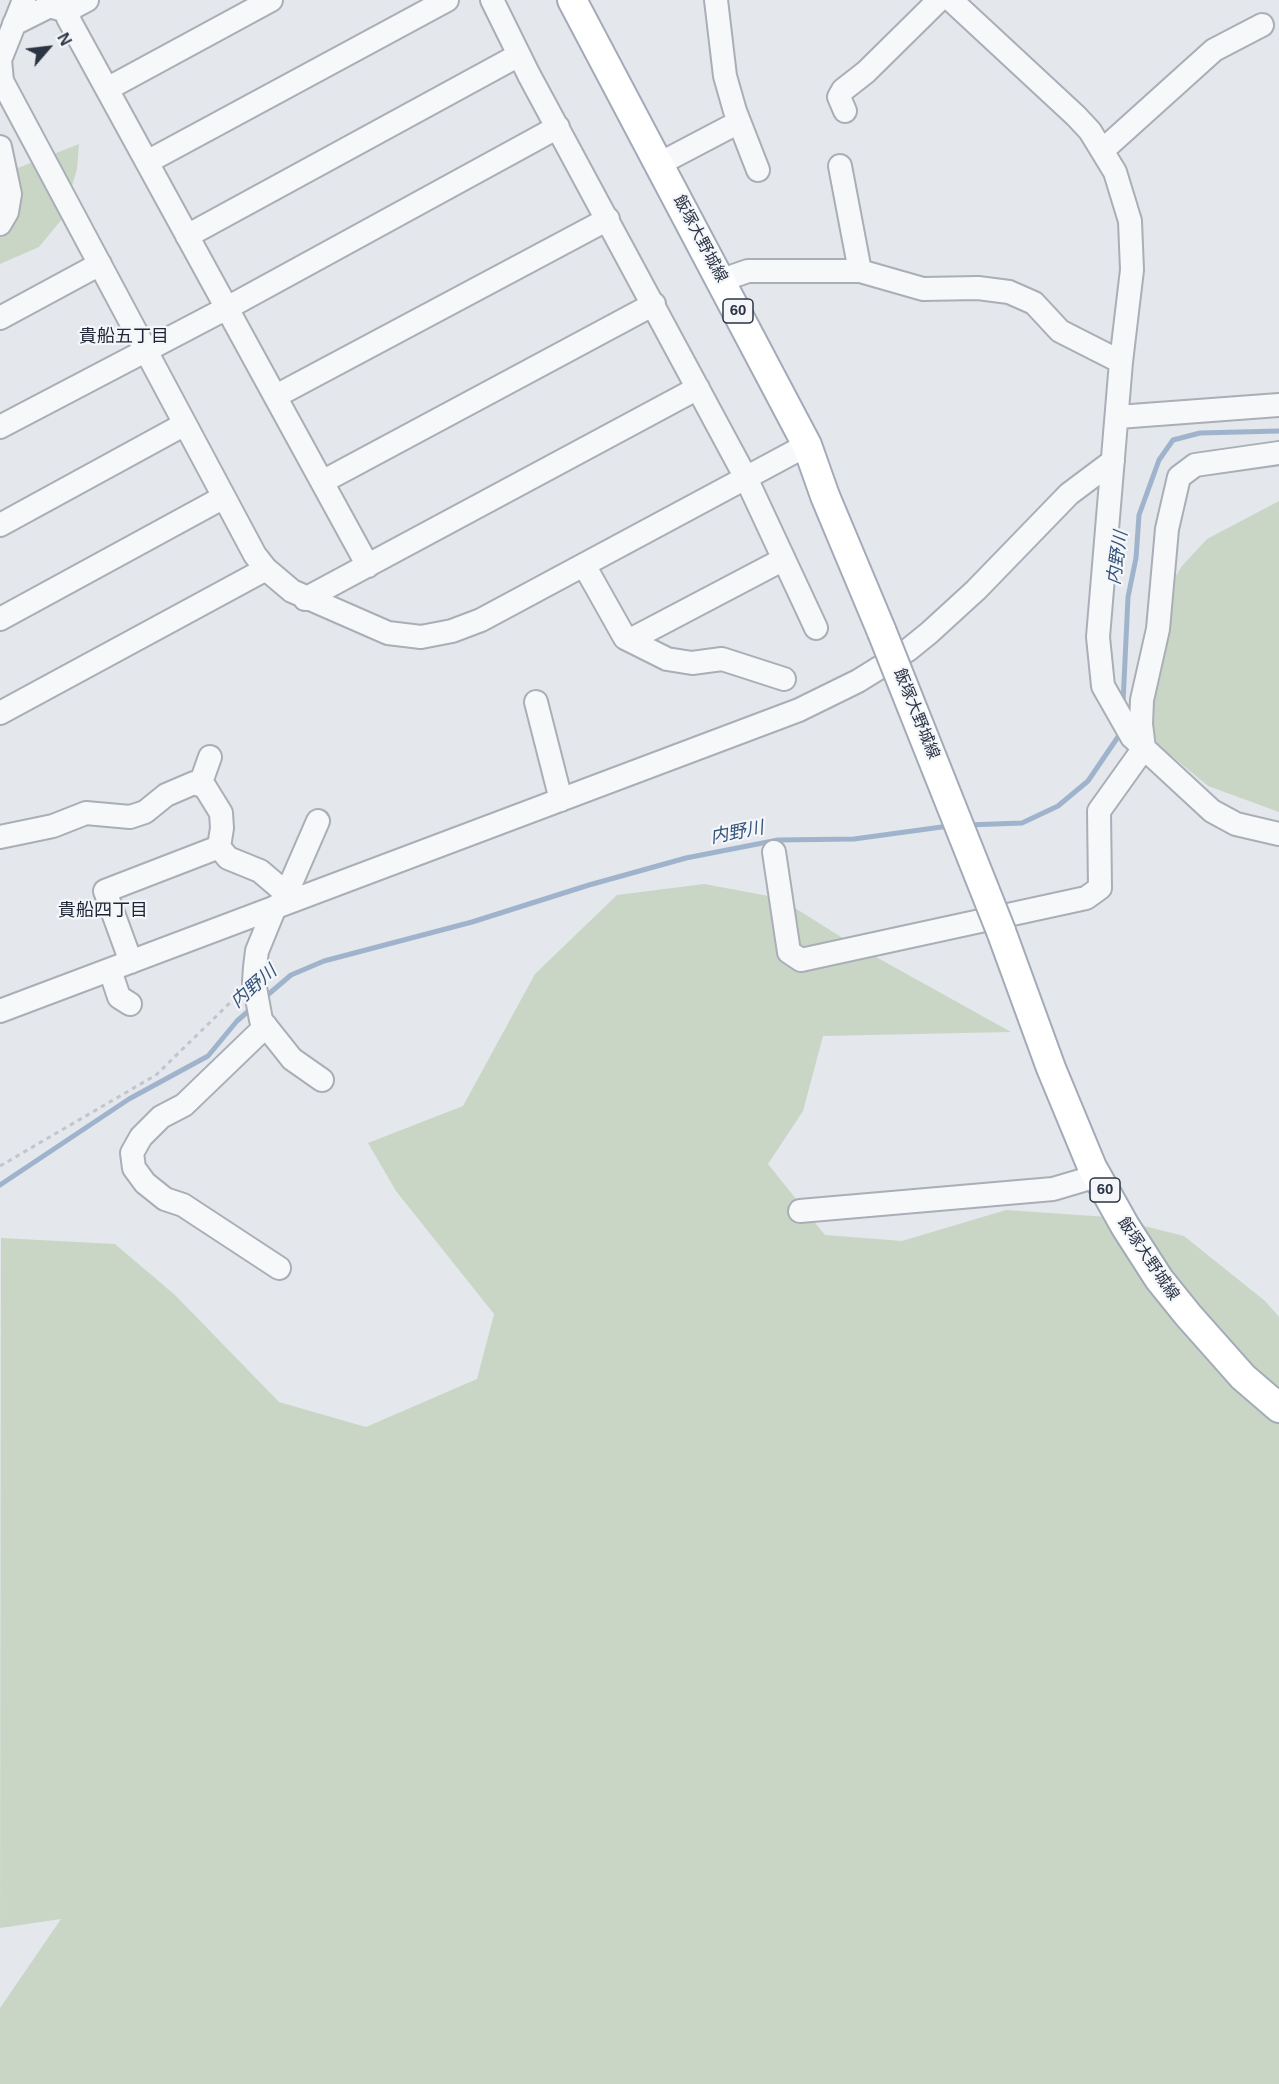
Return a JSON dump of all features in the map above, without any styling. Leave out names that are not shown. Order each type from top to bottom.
[{"type":"main road","name":"飯塚大野城線","points":[[572,0],[722,280],[807,445],[825,496],[882,632],[1001,931],[1051,1068],[1097,1176],[1159,1279],[1244,1377],[1279,1408]]},
{"type":"street","points":[[24,0],[0,60],[2,81],[255,555],[266,569],[305,598],[388,633],[421,637],[452,631],[481,620],[807,445]]},
{"type":"street","points":[[107,89],[271,0]]},
{"type":"street","points":[[147,162],[447,0]]},
{"type":"street","points":[[492,0],[519,55],[746,478],[816,628]]},
{"type":"street","points":[[716,0],[725,76],[758,170]]},
{"type":"street","points":[[845,111],[839,97],[843,90],[866,72],[939,0]]},
{"type":"street","points":[[951,0],[1076,116],[1103,150],[1125,197],[1132,243],[1132,270],[1121,362],[1098,637],[1099,667],[1105,690],[1138,742],[1212,811],[1236,824],[1279,834]]},
{"type":"street","points":[[14,24],[50,6],[78,6]]},
{"type":"street","points":[[78,6],[68,18],[369,566]]},
{"type":"street","points":[[1103,150],[1214,50],[1262,25]]},
{"type":"street","points":[[187,236],[519,55]]},
{"type":"street","points":[[659,164],[740,122]]},
{"type":"street","points":[[0,427],[227,308],[558,128]]},
{"type":"street","points":[[0,147],[10,194],[7,212],[0,224]]},
{"type":"street","points":[[840,166],[860,271]]},
{"type":"street","points":[[276,396],[608,219]]},
{"type":"street","points":[[0,318],[100,264]]},
{"type":"street","points":[[722,280],[748,271],[860,271],[923,289],[978,288],[1009,292],[1034,303],[1060,331],[1121,362]]},
{"type":"street","points":[[322,482],[654,304]]},
{"type":"street","points":[[305,598],[369,566],[698,388]]},
{"type":"street","points":[[1118,417],[1279,405]]},
{"type":"street","points":[[0,525],[185,424]]},
{"type":"street","points":[[774,852],[789,952],[801,960],[1086,898],[1100,888],[1099,811],[1138,742],[1142,700],[1158,629],[1167,529],[1179,477],[1195,465],[1279,453]]},
{"type":"street","points":[[0,1011],[131,962],[281,899],[561,800],[799,710],[858,681],[908,650],[929,633],[976,590],[1069,494],[1113,461]]},
{"type":"street","points":[[0,619],[224,497]]},
{"type":"street","points":[[630,640],[784,559]]},
{"type":"street","points":[[585,565],[626,638],[667,659],[692,663],[722,660],[784,679]]},
{"type":"street","points":[[0,713],[266,569]]},
{"type":"street","points":[[536,702],[561,800]]},
{"type":"street","points":[[200,785],[210,757]]},
{"type":"street","points":[[0,837],[53,826],[86,813],[130,817],[145,812],[185,786],[194,783],[205,787],[221,813],[222,828],[219,847],[228,858],[260,871],[281,899]]},
{"type":"street","points":[[318,822],[257,951],[254,980],[263,1023],[292,1059],[322,1080]]},
{"type":"street","points":[[131,962],[105,891],[219,847]]},
{"type":"street","points":[[110,970],[119,997],[130,1004]]},
{"type":"street","points":[[263,1023],[184,1105],[161,1117],[141,1137],[132,1153],[135,1168],[145,1183],[279,1268]]},
{"type":"street","points":[[800,1211],[1053,1189],[1097,1176]]},
{"type":"path","points":[[0,1166],[156,1075],[254,980]]},
{"type":"green space","points":[[79,144],[77,169],[62,219],[39,247],[0,264],[0,175]]},
{"type":"green space","points":[[1279,501],[1279,812],[1208,786],[1157,744],[1150,708],[1156,669],[1170,628],[1166,612],[1167,590],[1182,566],[1207,539]]},
{"type":"green space","points":[[704,884],[779,898],[849,942],[1011,1032],[823,1036],[803,1111],[768,1164],[825,1235],[902,1241],[1006,1210],[1108,1217],[1184,1236],[1265,1301],[1279,1317],[1279,2084],[0,2084],[0,2008],[61,1919],[0,1928],[1,1238],[115,1244],[175,1295],[279,1402],[366,1427],[477,1379],[494,1314],[396,1191],[368,1143],[463,1106],[535,974],[617,895]]},
{"type":"waterway","name":"内野川","points":[[1123,703],[1128,597],[1136,558],[1139,515],[1159,460],[1173,440],[1200,433],[1279,431]]},
{"type":"waterway","name":"内野川","points":[[967,825],[1022,823],[1058,806],[1088,781],[1122,731]]},
{"type":"waterway","name":"内野川","points":[[264,998],[291,975],[324,961],[472,922],[589,885],[686,858],[778,840],[854,839],[949,826]]},
{"type":"waterway","name":"内野川","points":[[0,1185],[129,1099],[208,1056],[237,1021],[252,1008]]},
{"type":"district","name":"貴船五丁目","points":[[124,337]]},
{"type":"district","name":"貴船四丁目","points":[[103,911]]}]
